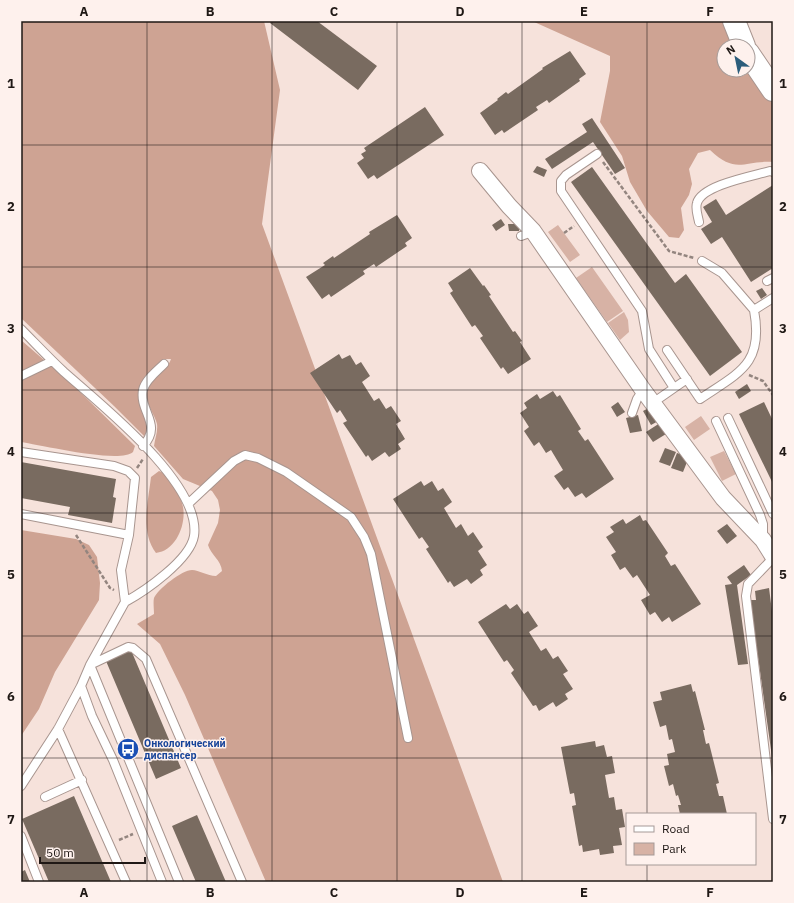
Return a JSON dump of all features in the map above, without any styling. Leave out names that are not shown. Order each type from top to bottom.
[{"type":"main road","points":[[734,21],[741,38]]},
{"type":"main road","points":[[756,65],[773,90]]},
{"type":"street","points":[[480,171],[537,236],[648,396],[723,498],[763,540],[773,557]]},
{"type":"lane","points":[[597,154],[566,175],[561,181],[561,191],[642,311],[649,350],[674,388]]},
{"type":"lane","points":[[699,222],[696,206],[699,198],[713,188],[770,171],[773,172]]},
{"type":"lane","points":[[521,236],[532,232],[537,236]]},
{"type":"lane","points":[[667,350],[700,399],[742,371],[751,358],[756,344],[757,325],[754,310],[722,273],[702,261]]},
{"type":"lane","points":[[754,310],[773,298]]},
{"type":"lane","points":[[21,328],[52,361],[109,411],[168,472],[189,503],[195,527],[194,538],[190,547],[163,577],[125,602],[90,665],[81,686],[58,729],[21,786]]},
{"type":"lane","points":[[21,376],[52,361]]},
{"type":"lane","points":[[143,446],[150,437],[152,430],[149,415],[144,405],[143,389],[151,376],[164,364]]},
{"type":"lane","points":[[632,413],[637,399],[674,388],[687,379]]},
{"type":"lane","points":[[728,418],[773,514]]},
{"type":"lane","points":[[716,421],[760,516],[763,524],[763,540]]},
{"type":"lane","points":[[21,452],[114,466],[130,472],[135,478],[136,482],[129,535],[121,570],[125,602]]},
{"type":"lane","points":[[189,503],[234,461],[245,455],[258,458],[286,472],[351,518],[364,537],[371,554],[408,738]]},
{"type":"lane","points":[[21,514],[129,535]]},
{"type":"lane","points":[[773,557],[748,584],[746,596],[773,819]]},
{"type":"lane","points":[[90,665],[128,647],[133,648],[146,659],[242,882]]},
{"type":"lane","points":[[90,665],[179,882]]},
{"type":"lane","points":[[81,686],[162,882]]},
{"type":"lane","points":[[58,729],[82,780],[126,882]]},
{"type":"lane","points":[[45,797],[82,780]]},
{"type":"lane","points":[[21,836],[39,882]]},
{"type":"path","points":[[597,154],[669,251],[702,261]]},
{"type":"path","points":[[742,371],[763,382],[773,395]]},
{"type":"path","points":[[130,472],[139,466],[143,461],[143,446]]},
{"type":"path","points":[[68,523],[110,588],[116,592],[124,592]]},
{"type":"path","points":[[110,844],[140,830]]},
{"type":"green space","points":[[558,225],[580,255],[570,262],[548,232]]},
{"type":"green space","points":[[592,267],[623,311],[607,322],[576,278]]},
{"type":"green space","points":[[624,312],[628,320],[629,332],[620,340],[608,323]]},
{"type":"green space","points":[[701,416],[710,429],[694,440],[685,427]]},
{"type":"green space","points":[[724,451],[736,474],[722,481],[710,457]]},
{"type":"shaded area","points":[[21,21],[264,21],[280,90],[262,224],[503,882],[266,882],[185,695],[160,644],[137,624],[154,614],[154,598],[156,594],[177,576],[192,570],[216,576],[222,571],[220,564],[211,552],[208,545],[218,523],[220,510],[218,500],[212,491],[183,479],[154,446],[157,424],[146,396],[151,383],[166,368],[171,359],[165,359],[140,385],[140,397],[147,426],[147,432],[144,436],[21,318]]},
{"type":"shaded area","points":[[532,21],[727,21],[733,38],[716,38],[716,78],[754,78],[773,104],[773,162],[740,165],[727,162],[719,158],[710,150],[698,153],[689,169],[692,184],[689,195],[681,208],[684,230],[679,238],[669,237],[647,211],[630,182],[622,156],[600,122],[610,71],[610,56]]},
{"type":"shaded area","points":[[21,340],[75,387],[135,446],[133,452],[125,455],[113,456],[97,455],[21,442]]},
{"type":"shaded area","points":[[159,471],[164,473],[179,495],[182,503],[183,518],[182,526],[175,541],[170,547],[156,553],[148,536],[146,516],[151,477]]},
{"type":"shaded area","points":[[21,530],[76,539],[89,545],[97,557],[100,583],[99,600],[55,672],[39,709],[21,736]]},
{"type":"building","points":[[271,21],[317,21],[377,66],[358,90],[270,23]]},
{"type":"building","points":[[570,51],[586,74],[579,79],[580,81],[549,103],[547,100],[536,107],[538,110],[504,133],[502,130],[495,135],[480,113],[506,92],[508,94],[543,69],[542,68]]},
{"type":"building","points":[[425,107],[444,135],[377,179],[374,175],[368,179],[357,163],[364,158],[361,154],[366,151],[364,148]]},
{"type":"building","points":[[592,118],[625,168],[615,174],[593,142],[552,169],[545,159],[587,132],[582,124]]},
{"type":"building","points":[[537,166],[547,170],[544,177],[533,172]]},
{"type":"building","points":[[592,167],[675,283],[686,274],[742,352],[710,376],[571,182]]},
{"type":"building","points":[[773,185],[773,268],[751,282],[722,237],[711,244],[701,229],[712,222],[703,207],[716,199],[726,215]]},
{"type":"building","points":[[397,215],[412,238],[405,243],[407,246],[376,267],[374,264],[363,271],[365,274],[331,297],[329,294],[322,299],[306,277],[325,265],[323,263],[333,256],[334,258],[370,234],[369,232]]},
{"type":"building","points":[[501,219],[505,225],[496,231],[492,225]]},
{"type":"building","points":[[508,224],[519,224],[519,231],[509,231]]},
{"type":"building","points":[[470,268],[491,295],[489,296],[513,332],[515,331],[522,341],[520,342],[531,359],[508,374],[503,367],[501,369],[480,338],[483,336],[475,325],[472,327],[450,293],[453,291],[448,283]]},
{"type":"building","points":[[762,288],[767,295],[761,299],[756,291]]},
{"type":"building","points":[[339,354],[342,359],[350,355],[356,365],[361,362],[370,376],[362,382],[374,401],[379,398],[386,409],[391,406],[401,421],[396,424],[405,439],[398,444],[401,449],[389,457],[385,452],[372,461],[368,455],[366,457],[343,423],[347,421],[340,410],[337,413],[310,373]]},
{"type":"building","points":[[747,384],[751,391],[739,399],[735,392]]},
{"type":"building","points":[[553,391],[557,397],[560,395],[581,429],[578,431],[585,441],[588,439],[614,479],[586,498],[582,493],[575,497],[568,487],[564,490],[554,476],[563,470],[551,450],[546,453],[539,442],[534,446],[524,431],[529,427],[520,413],[527,408],[524,403],[537,394],[540,399]]},
{"type":"building","points":[[618,402],[625,412],[617,417],[611,407]]},
{"type":"building","points":[[764,402],[773,421],[773,484],[739,414]]},
{"type":"building","points":[[654,405],[662,419],[651,425],[643,411]]},
{"type":"building","points":[[638,415],[642,431],[630,433],[626,418]]},
{"type":"building","points":[[660,423],[666,434],[653,442],[646,432]]},
{"type":"building","points":[[665,448],[676,452],[670,466],[659,462]]},
{"type":"building","points":[[677,453],[689,457],[683,472],[671,468]]},
{"type":"building","points":[[21,462],[116,479],[113,497],[116,498],[112,523],[68,515],[70,507],[21,498]]},
{"type":"building","points":[[421,481],[424,486],[432,481],[438,491],[443,488],[452,502],[444,508],[456,528],[461,524],[468,536],[473,532],[483,547],[478,551],[487,565],[480,570],[483,575],[471,584],[467,579],[454,587],[450,581],[448,583],[426,549],[429,547],[422,537],[419,539],[393,499]]},
{"type":"building","points":[[640,515],[643,521],[646,520],[668,553],[665,556],[671,566],[675,564],[701,604],[672,622],[669,617],[662,622],[655,612],[650,615],[641,600],[650,595],[637,575],[633,578],[625,567],[620,570],[611,555],[616,552],[606,537],[614,532],[610,527],[623,519],[626,524]]},
{"type":"building","points":[[727,524],[737,536],[727,544],[717,531]]},
{"type":"building","points":[[744,565],[751,575],[737,585],[748,664],[738,665],[725,585],[732,584],[727,577]]},
{"type":"building","points":[[769,588],[773,619],[772,757],[750,600],[756,600],[755,591]]},
{"type":"building","points":[[506,604],[510,609],[517,604],[524,614],[528,611],[538,626],[529,632],[541,651],[546,648],[553,659],[558,656],[568,671],[563,674],[573,689],[565,694],[568,699],[556,707],[553,702],[539,711],[536,705],[533,706],[511,673],[514,670],[507,660],[504,662],[478,622]]},
{"type":"building","points":[[131,650],[181,768],[156,779],[106,661]]},
{"type":"building","points":[[691,684],[693,692],[695,691],[705,730],[703,730],[706,744],[709,743],[719,783],[716,784],[719,796],[723,796],[727,813],[680,813],[678,805],[681,805],[678,795],[676,796],[673,784],[669,786],[664,766],[669,765],[667,754],[675,752],[672,739],[669,740],[666,725],[660,727],[653,702],[662,700],[660,692]]},
{"type":"building","points":[[595,741],[596,747],[604,745],[607,757],[612,756],[615,773],[605,775],[609,798],[614,797],[616,810],[622,809],[625,827],[619,828],[622,845],[613,846],[614,853],[600,855],[599,849],[583,852],[582,845],[579,846],[572,806],[576,805],[574,793],[570,794],[561,747]]},
{"type":"building","points":[[74,796],[111,882],[49,882],[22,819]]},
{"type":"building","points":[[197,815],[226,882],[196,882],[172,826]]},
{"type":"building","points":[[25,870],[30,882],[21,882],[21,872]]},
{"type":"place","name":"Онкологический диспансер","points":[[128,749]]}]
